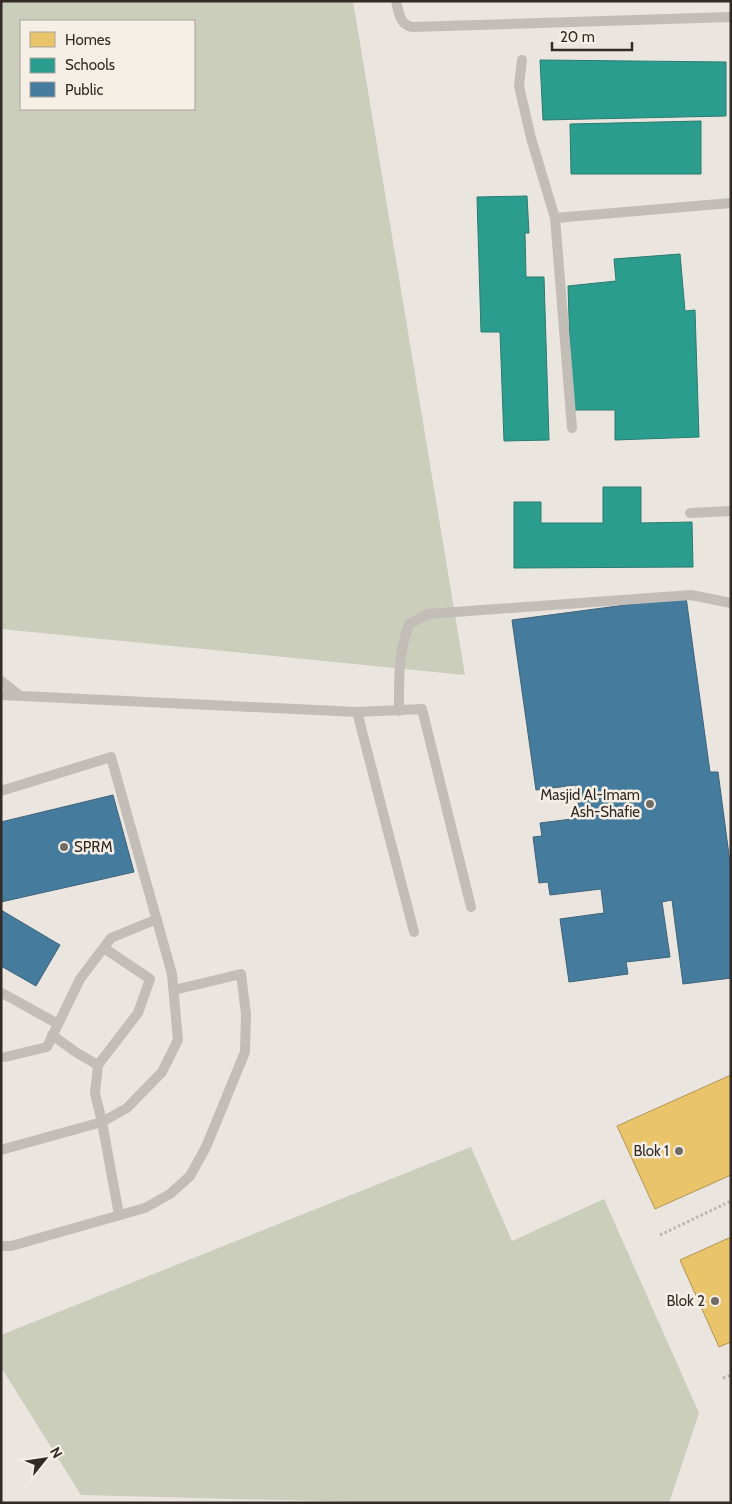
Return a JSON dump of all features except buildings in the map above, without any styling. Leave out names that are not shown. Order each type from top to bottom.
[{"type":"lane","points":[[396,1],[402,22],[406,26],[412,27],[731,18]]},
{"type":"lane","points":[[522,60],[519,86],[531,138],[555,218],[572,428]]},
{"type":"lane","points":[[555,218],[731,203]]},
{"type":"lane","points":[[690,513],[731,511]]},
{"type":"lane","points":[[399,711],[399,660],[403,641],[409,624],[428,614],[672,595],[690,595],[731,603]]},
{"type":"lane","points":[[1,681],[19,695]]},
{"type":"lane","points":[[1,695],[357,712],[422,710],[471,907]]},
{"type":"lane","points":[[357,712],[414,932]]},
{"type":"lane","points":[[1,791],[112,757],[172,974],[178,1040],[162,1072],[127,1108],[102,1122],[1,1150]]},
{"type":"lane","points":[[5,1057],[47,1047],[80,979],[111,938],[157,919]]},
{"type":"lane","points":[[104,948],[150,978],[138,1013],[98,1065],[95,1093],[120,1215]]},
{"type":"lane","points":[[1,1246],[11,1246],[145,1208],[170,1194],[190,1176],[206,1147],[245,1052],[246,1014],[241,974],[174,990]]},
{"type":"lane","points":[[2,994],[58,1024]]},
{"type":"lane","points":[[52,1035],[98,1065]]},
{"type":"path","points":[[660,1236],[731,1201]]},
{"type":"path","points":[[724,1378],[731,1375]]},
{"type":"green space","points":[[1,1],[353,1],[465,675],[1,629]]},
{"type":"green space","points":[[471,1147],[512,1241],[604,1199],[699,1413],[669,1503],[398,1503],[81,1495],[1,1367],[1,1335]]},
{"type":"place","name":"Masjid Al-Imam Ash-Shafie","points":[[650,804]]},
{"type":"place","name":"SPRM","points":[[64,847]]},
{"type":"place","name":"Blok 1","points":[[679,1151]]},
{"type":"place","name":"Blok 2","points":[[715,1301]]}]
